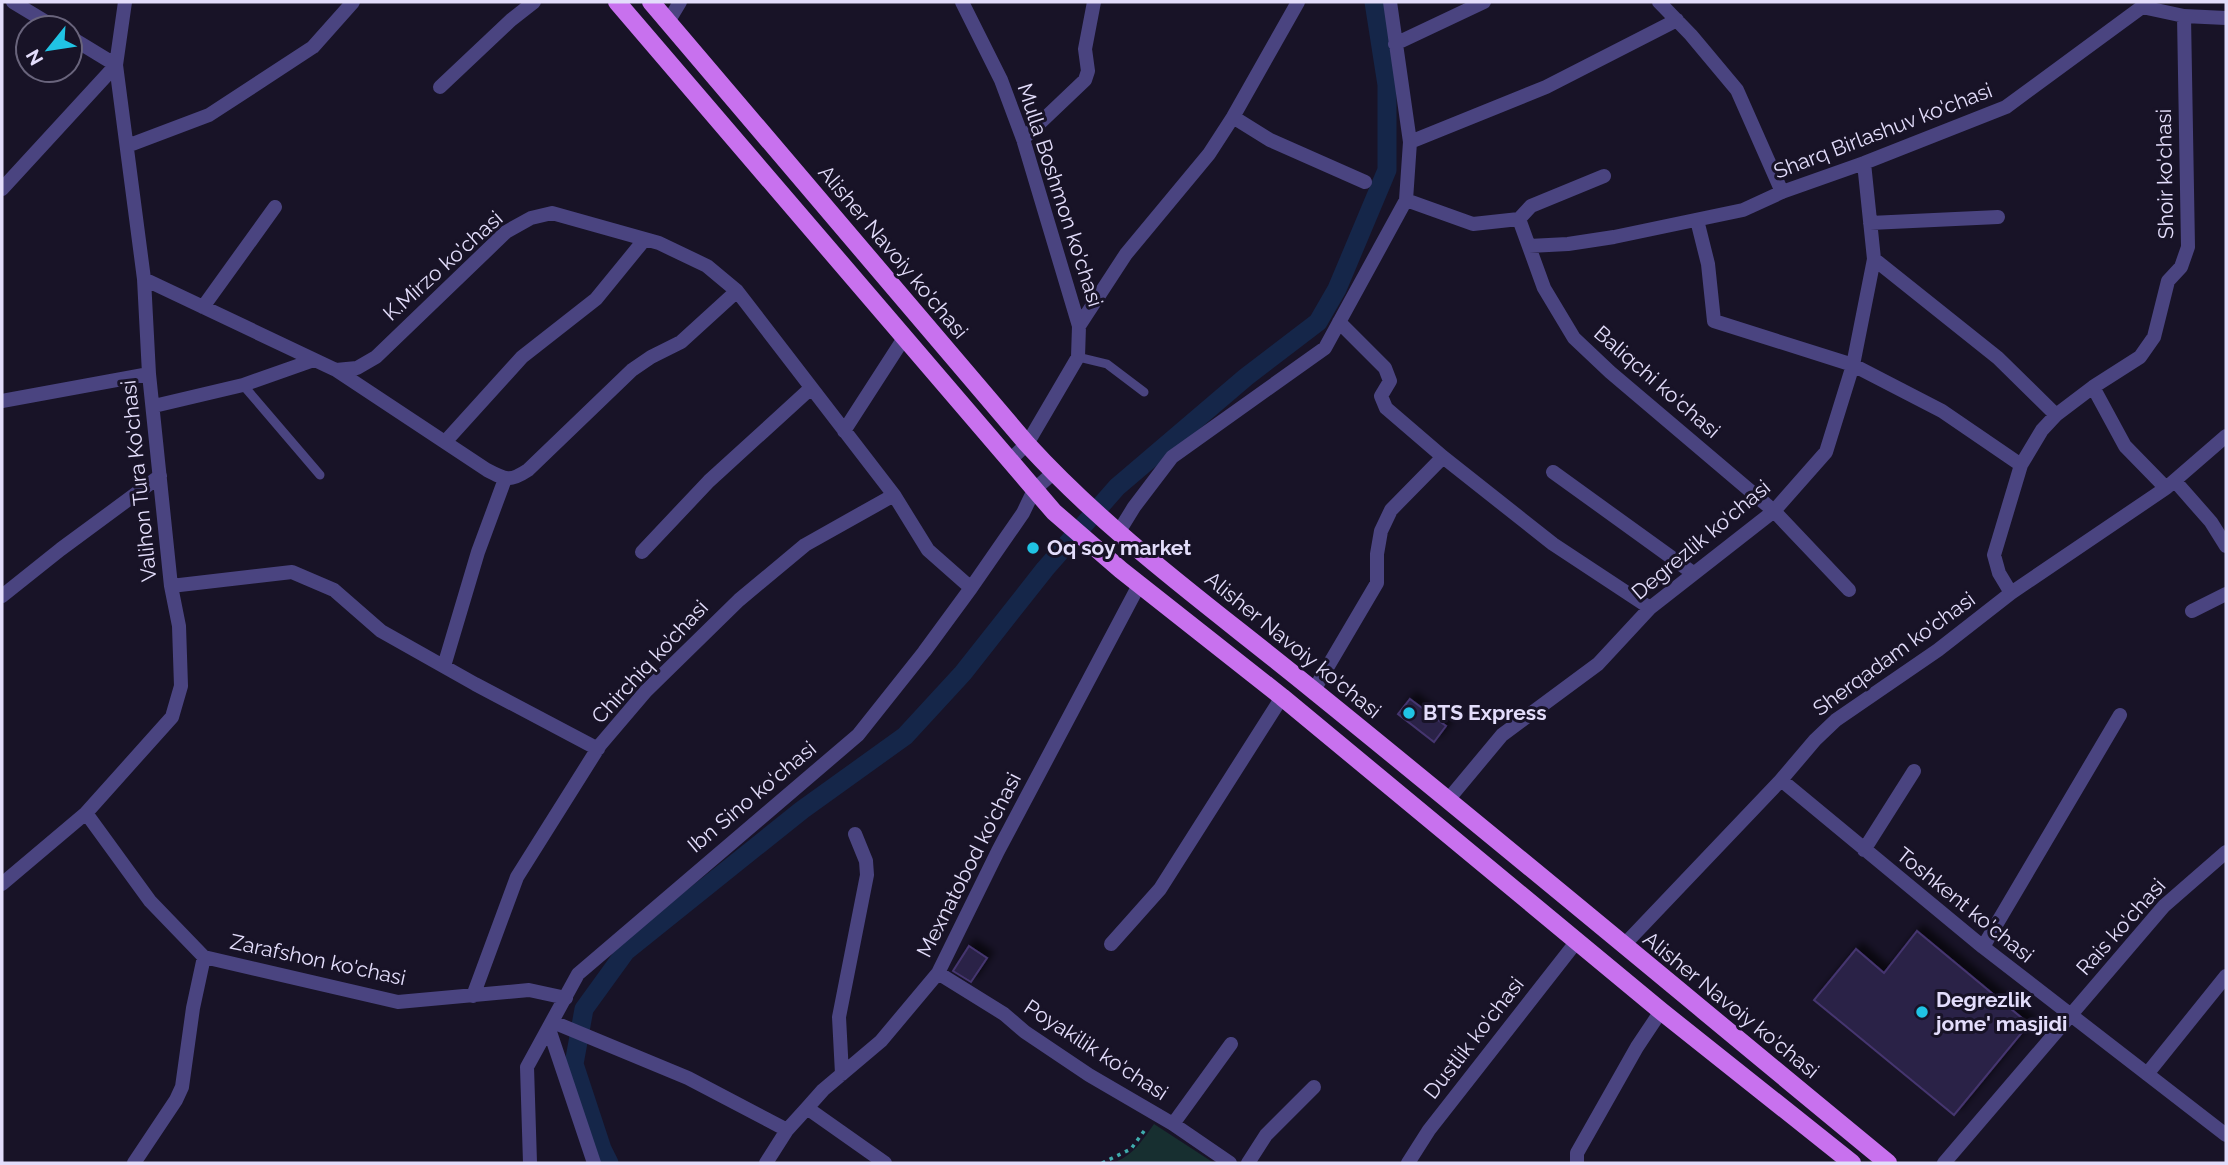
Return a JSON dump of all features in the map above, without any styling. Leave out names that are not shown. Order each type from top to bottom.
[{"type":"main road","points":[[617,2],[1054,512],[1139,585],[1282,697],[1661,1011],[1852,1163]]},
{"type":"main road","name":"Alisher Navoiy ko'chasi","points":[[651,2],[1053,473],[1114,530],[1314,690],[1888,1163]]},
{"type":"street","points":[[13,2],[32,14]]},
{"type":"street","name":"Valihon Tura Ko'chasi","points":[[2,884],[86,813],[172,717],[181,686],[179,626],[171,586],[149,374],[144,279],[116,65],[125,2]]},
{"type":"street","points":[[127,146],[209,115],[313,47],[353,2]]},
{"type":"street","points":[[440,87],[534,2]]},
{"type":"street","points":[[668,22],[680,2]]},
{"type":"street","name":"Mulla Boshmon ko'chasi","points":[[962,2],[1001,80],[1023,139],[1079,326]]},
{"type":"street","points":[[1023,139],[1085,80],[1088,71],[1085,49],[1094,2]]},
{"type":"street","points":[[1009,461],[1027,444],[1078,357],[1079,326],[1126,254],[1209,153],[1233,117],[1298,2]]},
{"type":"street","points":[[1114,530],[1172,457],[1325,348],[1406,200],[1410,142],[1390,2]]},
{"type":"street","points":[[1395,44],[1485,2]]},
{"type":"street","points":[[1659,2],[1737,90],[1782,192]]},
{"type":"street","name":"Sharq Birlashuv ko'chasi","points":[[1529,246],[1568,244],[1743,210],[1782,192],[2006,107],[2139,5],[2184,16],[2226,19]]},
{"type":"street","name":"Shoir ko'chasi","points":[[2011,593],[1999,573],[1994,555],[2021,465],[2042,430],[2056,415],[2140,357],[2154,337],[2168,281],[2181,267],[2188,247],[2184,16]]},
{"type":"street","points":[[1410,142],[1546,87],[1677,20]]},
{"type":"street","points":[[2,190],[116,65],[84,46]]},
{"type":"street","points":[[1233,117],[1270,141],[1365,182]]},
{"type":"street","name":"Degrezlik ko'chasi","points":[[1447,801],[1502,735],[1598,664],[1650,608],[1774,511],[1826,452],[1853,365],[1874,259],[1864,163]]},
{"type":"street","points":[[1406,200],[1474,224],[1519,219],[1531,206],[1604,176]]},
{"type":"street","points":[[203,307],[275,207]]},
{"type":"street","name":"K.Mirzo ko'chasi","points":[[336,370],[357,368],[376,357],[506,232],[531,218],[552,213],[659,243],[707,266],[737,291],[894,495],[928,550],[971,589]]},
{"type":"street","points":[[1870,223],[1998,217]]},
{"type":"street","name":"Baliqchi ko'chasi","points":[[1519,219],[1544,288],[1573,338],[1774,511],[1849,590]]},
{"type":"street","points":[[1697,220],[1708,264],[1714,321],[1853,365],[1942,411],[2021,465]]},
{"type":"street","points":[[445,442],[522,357],[596,299],[645,239]]},
{"type":"street","points":[[1874,259],[1998,358],[2056,415]]},
{"type":"street","points":[[144,279],[336,370],[487,470],[505,479],[516,478],[528,470],[632,370],[681,342],[737,291]]},
{"type":"street","points":[[1339,322],[1385,368],[1390,382],[1381,396],[1386,408],[1553,544],[1650,608]]},
{"type":"street","points":[[844,431],[904,338]]},
{"type":"street","points":[[153,406],[243,385],[314,360]]},
{"type":"street","points":[[2,401],[149,374]]},
{"type":"street","points":[[2093,387],[2124,446],[2211,522],[2226,545]]},
{"type":"street","points":[[642,552],[709,481],[811,388]]},
{"type":"street","name":"Sherqadam ko'chasi","points":[[1623,946],[1836,720],[1938,650],[2011,593],[2170,485],[2226,436]]},
{"type":"street","points":[[1314,690],[1377,583],[1377,554],[1381,531],[1391,510],[1443,457]]},
{"type":"street","points":[[1553,472],[1693,573]]},
{"type":"street","name":"Ibn Sino ko‘chasi","points":[[530,1163],[527,1067],[578,974],[858,736],[971,589],[1023,513],[1034,490],[1053,473]]},
{"type":"street","points":[[2,596],[160,476]]},
{"type":"street","points":[[444,666],[478,552],[505,479]]},
{"type":"street","name":"Chirchiq ko’chasi","points":[[472,996],[517,877],[598,749],[646,691],[739,600],[805,545],[894,495]]},
{"type":"street","points":[[171,586],[292,572],[334,590],[381,631],[598,749]]},
{"type":"street","name":"Mexnatobod ko'chasi","points":[[766,1163],[787,1130],[842,1074],[881,1041],[938,973],[998,851],[1139,585]]},
{"type":"street","points":[[2192,611],[2226,593]]},
{"type":"street","points":[[1111,944],[1160,889],[1282,697]]},
{"type":"street","points":[[1983,947],[2120,715]]},
{"type":"street","points":[[1864,850],[1914,771]]},
{"type":"street","name":"Toshkent ko'chasi","points":[[1781,780],[1983,947],[2226,1135]]},
{"type":"street","name":"Zarafshon ko'chasi","points":[[86,813],[150,901],[204,957],[398,1002],[529,990],[566,998]]},
{"type":"street","points":[[842,1074],[839,1017],[867,876],[866,861],[855,834]]},
{"type":"street","name":"Rais ko'chasi","points":[[1944,1163],[2164,905],[2226,852]]},
{"type":"street","name":"Dustlik ko'chasi","points":[[1408,1163],[1429,1130],[1577,941]]},
{"type":"street","points":[[134,1163],[182,1087],[193,1007],[204,957]]},
{"type":"street","name":"Poyakilik ko'chasi","points":[[938,973],[1003,1014],[1089,1075],[1157,1114],[1230,1163]]},
{"type":"street","points":[[2147,1074],[2226,976]]},
{"type":"street","points":[[1577,1163],[1577,1153],[1637,1047],[1661,1011]]},
{"type":"street","points":[[552,1025],[600,1041],[688,1078],[787,1130]]},
{"type":"street","points":[[552,1025],[594,1163]]},
{"type":"street","points":[[1173,1124],[1231,1044]]},
{"type":"street","points":[[1248,1163],[1266,1135],[1314,1087]]},
{"type":"street","points":[[807,1108],[885,1163]]},
{"type":"lane","points":[[1078,357],[1107,364],[1144,392]]},
{"type":"lane","points":[[243,385],[320,475]]},
{"type":"path","points":[[1102,1163],[1131,1149],[1157,1114]]},
{"type":"green space","points":[[1154,1124],[1214,1163],[1112,1163],[1131,1153]]},
{"type":"building","points":[[1410,699],[1446,726],[1434,742],[1398,714]]},
{"type":"building","name":"Degrezlik jome' masjidi","points":[[1917,931],[2029,1024],[1954,1115],[1814,1000],[1856,949],[1884,973]]},
{"type":"building","points":[[969,946],[987,958],[971,982],[953,971]]},
{"type":"waterway","points":[[609,1163],[574,1064],[584,1009],[626,951],[802,810],[905,736],[963,673],[1045,569],[1117,487],[1246,377],[1318,322],[1337,289],[1387,170],[1387,85],[1374,2]]},
{"type":"place","name":"Oq soy market","points":[[1033,548]]},
{"type":"place","name":"BTS Express","points":[[1409,713]]},
{"type":"place","name":"Degrezlik jome' masjidi","points":[[1922,1012]]}]
